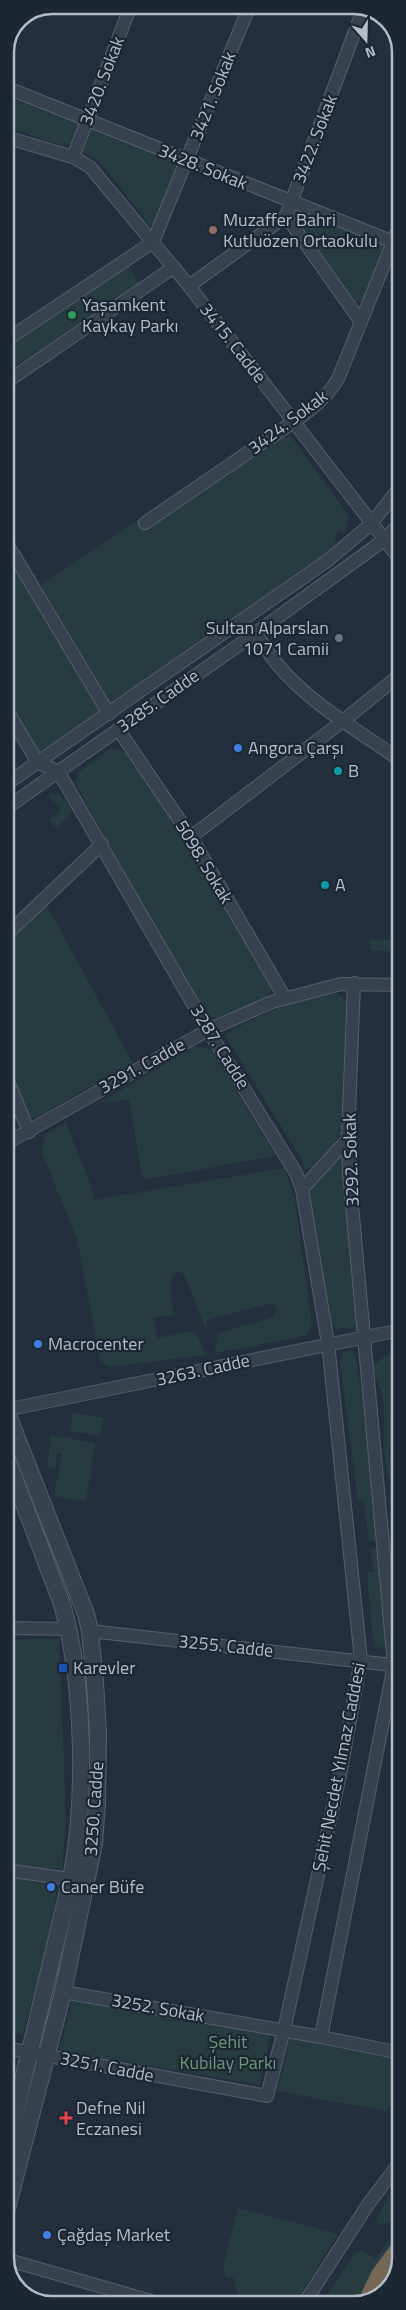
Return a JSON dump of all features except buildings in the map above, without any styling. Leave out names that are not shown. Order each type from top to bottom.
[{"type":"highway","points":[[377,2288],[392,2264]]},
{"type":"street","name":"3420. Sokak","points":[[73,157],[128,14]]},
{"type":"street","name":"3421. Sokak","points":[[153,242],[246,14]]},
{"type":"street","name":"3422. Sokak","points":[[286,216],[361,14]]},
{"type":"street","name":"3428. Sokak","points":[[14,91],[392,242]]},
{"type":"street","name":"3415. Cadde","points":[[14,139],[73,157],[90,167],[189,286],[392,550]]},
{"type":"street","points":[[189,286],[286,216],[361,322]]},
{"type":"street","points":[[14,336],[153,242]]},
{"type":"street","name":"3424. Sokak","points":[[145,523],[324,399],[338,379],[361,322],[392,255]]},
{"type":"street","points":[[14,377],[174,268]]},
{"type":"street","name":"3285. Cadde","points":[[14,779],[309,574],[371,524],[392,497]]},
{"type":"street","name":"3285. Cadde","points":[[14,803],[256,633],[384,540],[392,532]]},
{"type":"street","points":[[14,555],[109,714]]},
{"type":"street","points":[[256,633],[278,666],[303,690],[343,721],[392,755]]},
{"type":"street","points":[[191,837],[392,681]]},
{"type":"street","points":[[14,722],[38,763],[58,771]]},
{"type":"street","name":"5098. Sokak","points":[[118,729],[191,837],[285,998]]},
{"type":"street","name":"3287. Cadde","points":[[58,771],[208,1030],[288,1158],[302,1189],[328,1343]]},
{"type":"street","points":[[14,927],[102,844]]},
{"type":"street","name":"3291. Cadde","points":[[14,1140],[73,1104],[208,1030],[285,998],[327,986],[354,982],[392,984]]},
{"type":"street","name":"3292. Sokak","points":[[354,982],[348,1139],[363,1337]]},
{"type":"street","points":[[14,1096],[29,1132]]},
{"type":"street","points":[[302,1189],[348,1139]]},
{"type":"street","name":"3263. Cadde","points":[[14,1408],[328,1343],[392,1332]]},
{"type":"street","name":"Şehit Necdet Yılmaz Caddesi","points":[[363,1337],[392,1609]]},
{"type":"street","name":"Şehit Necdet Yılmaz Caddesi","points":[[267,2096],[284,2030],[340,1775],[361,1660],[328,1343]]},
{"type":"street","name":"3250. Cadde","points":[[14,1430],[71,1574],[90,1631],[98,1734],[96,1828],[92,1860],[63,1992],[38,2054],[14,2127]]},
{"type":"street","name":"3250. Cadde","points":[[14,1478],[62,1604],[69,1629],[74,1658],[78,1706],[80,1781],[78,1832],[71,1878],[14,2172]]},
{"type":"street","points":[[14,1628],[90,1631]]},
{"type":"street","name":"3255. Cadde","points":[[90,1631],[392,1664]]},
{"type":"street","name":"Şehit Necdet Yılmaz Caddesi","points":[[321,2037],[392,1694]]},
{"type":"street","points":[[14,1871],[71,1878]]},
{"type":"street","name":"3252. Sokak","points":[[63,1992],[284,2030],[392,2051]]},
{"type":"street","name":"3251. Cadde","points":[[14,2050],[267,2096]]},
{"type":"street","points":[[309,2296],[369,2203],[392,2173]]},
{"type":"street","points":[[14,2261],[134,2296]]},
{"type":"green space","points":[[14,95],[77,120],[79,124],[75,128],[71,144],[66,146],[14,129]]},
{"type":"green space","points":[[92,127],[175,161],[180,166],[153,229],[100,162],[81,151]]},
{"type":"green space","points":[[299,210],[384,243],[385,248],[363,300],[355,302],[295,216]]},
{"type":"green space","name":"Yaşamkent Kaykay Parkı","points":[[128,263],[139,284],[14,367],[14,340]]},
{"type":"green space","points":[[291,436],[349,517],[344,533],[339,531],[334,539],[336,543],[326,553],[110,703],[41,585],[139,519],[145,529],[279,439]]},
{"type":"green space","points":[[14,566],[100,711],[39,753],[14,710]]},
{"type":"green space","points":[[111,748],[127,753],[133,760],[188,842],[268,975],[272,989],[266,1000],[218,1018],[210,1017],[178,969],[76,784],[78,773]]},
{"type":"green space","points":[[49,793],[59,794],[72,809],[68,818],[56,828],[49,820],[62,809],[50,798]]},
{"type":"green space","points":[[46,904],[133,1063],[33,1119],[29,1116],[14,1081],[14,934]]},
{"type":"green space","points":[[370,939],[392,940],[392,952],[370,950]]},
{"type":"green space","points":[[336,993],[348,1001],[346,1126],[339,1138],[322,1157],[305,1170],[300,1157],[225,1036],[231,1030],[293,1001]]},
{"type":"green space","points":[[195,1046],[210,1049],[276,1156],[147,1179],[143,1177],[141,1171],[129,1100],[99,1103]]},
{"type":"green space","points":[[66,1122],[83,1167],[85,1167],[95,1200],[285,1168],[295,1200],[312,1326],[305,1336],[214,1353],[219,1333],[274,1317],[277,1309],[272,1303],[207,1320],[207,1333],[185,1276],[180,1271],[175,1274],[170,1284],[174,1315],[153,1318],[157,1338],[188,1332],[196,1333],[206,1355],[109,1367],[100,1360],[78,1242],[41,1151],[46,1134]]},
{"type":"green space","points":[[392,1128],[392,1143],[390,1137]]},
{"type":"green space","points":[[344,1155],[357,1327],[337,1329],[329,1322],[308,1189]]},
{"type":"green space","points":[[352,1350],[357,1361],[380,1539],[369,1542],[364,1501],[358,1501],[340,1362],[342,1352]]},
{"type":"green space","points":[[392,1354],[392,1483],[385,1459],[383,1404],[380,1387],[372,1369],[384,1357]]},
{"type":"green space","points":[[73,1413],[103,1418],[100,1435],[70,1431]]},
{"type":"green space","points":[[51,1435],[95,1443],[86,1501],[54,1496],[62,1454],[57,1453],[55,1469],[47,1468]]},
{"type":"green space","points":[[379,1547],[389,1646],[376,1648],[372,1632],[367,1572],[374,1572],[370,1550]]},
{"type":"green space","points":[[59,1638],[66,1815],[62,1869],[14,1866],[14,1640]]},
{"type":"green space","points":[[14,1876],[58,1882],[49,1940],[23,2034],[14,2034]]},
{"type":"green space","name":"Şehit Kubilay Parkı","points":[[72,2000],[271,2032],[260,2085],[59,2051]]},
{"type":"green space","points":[[294,2035],[392,2054],[392,2103],[385,2111],[277,2091],[290,2039]]},
{"type":"green space","points":[[392,2192],[392,2222],[381,2225],[376,2222]]},
{"type":"green space","points":[[238,2208],[338,2234],[300,2296],[239,2296],[233,2277],[226,2278],[223,2267]]},
{"type":"green space","points":[[392,2234],[392,2252],[362,2295],[327,2296],[355,2253],[363,2251],[376,2259]]},
{"type":"place","name":"Muzaffer Bahri Kutluözen Ortaokulu","points":[[213,230]]},
{"type":"place","name":"Yaşamkent Kaykay Parkı","points":[[72,315]]},
{"type":"place","name":"Sultan Alparslan 1071 Camii","points":[[339,638]]},
{"type":"place","name":"Angora Çarşı","points":[[238,748]]},
{"type":"place","name":"B","points":[[338,771]]},
{"type":"place","name":"A","points":[[325,885]]},
{"type":"place","name":"Macrocenter","points":[[38,1344]]},
{"type":"place","name":"Karevler","points":[[63,1668]]},
{"type":"place","name":"Caner Büfe","points":[[51,1887]]},
{"type":"place","name":"Defne Nil Eczanesi","points":[[66,2118]]},
{"type":"place","name":"Çağdaş Market","points":[[47,2235]]}]
